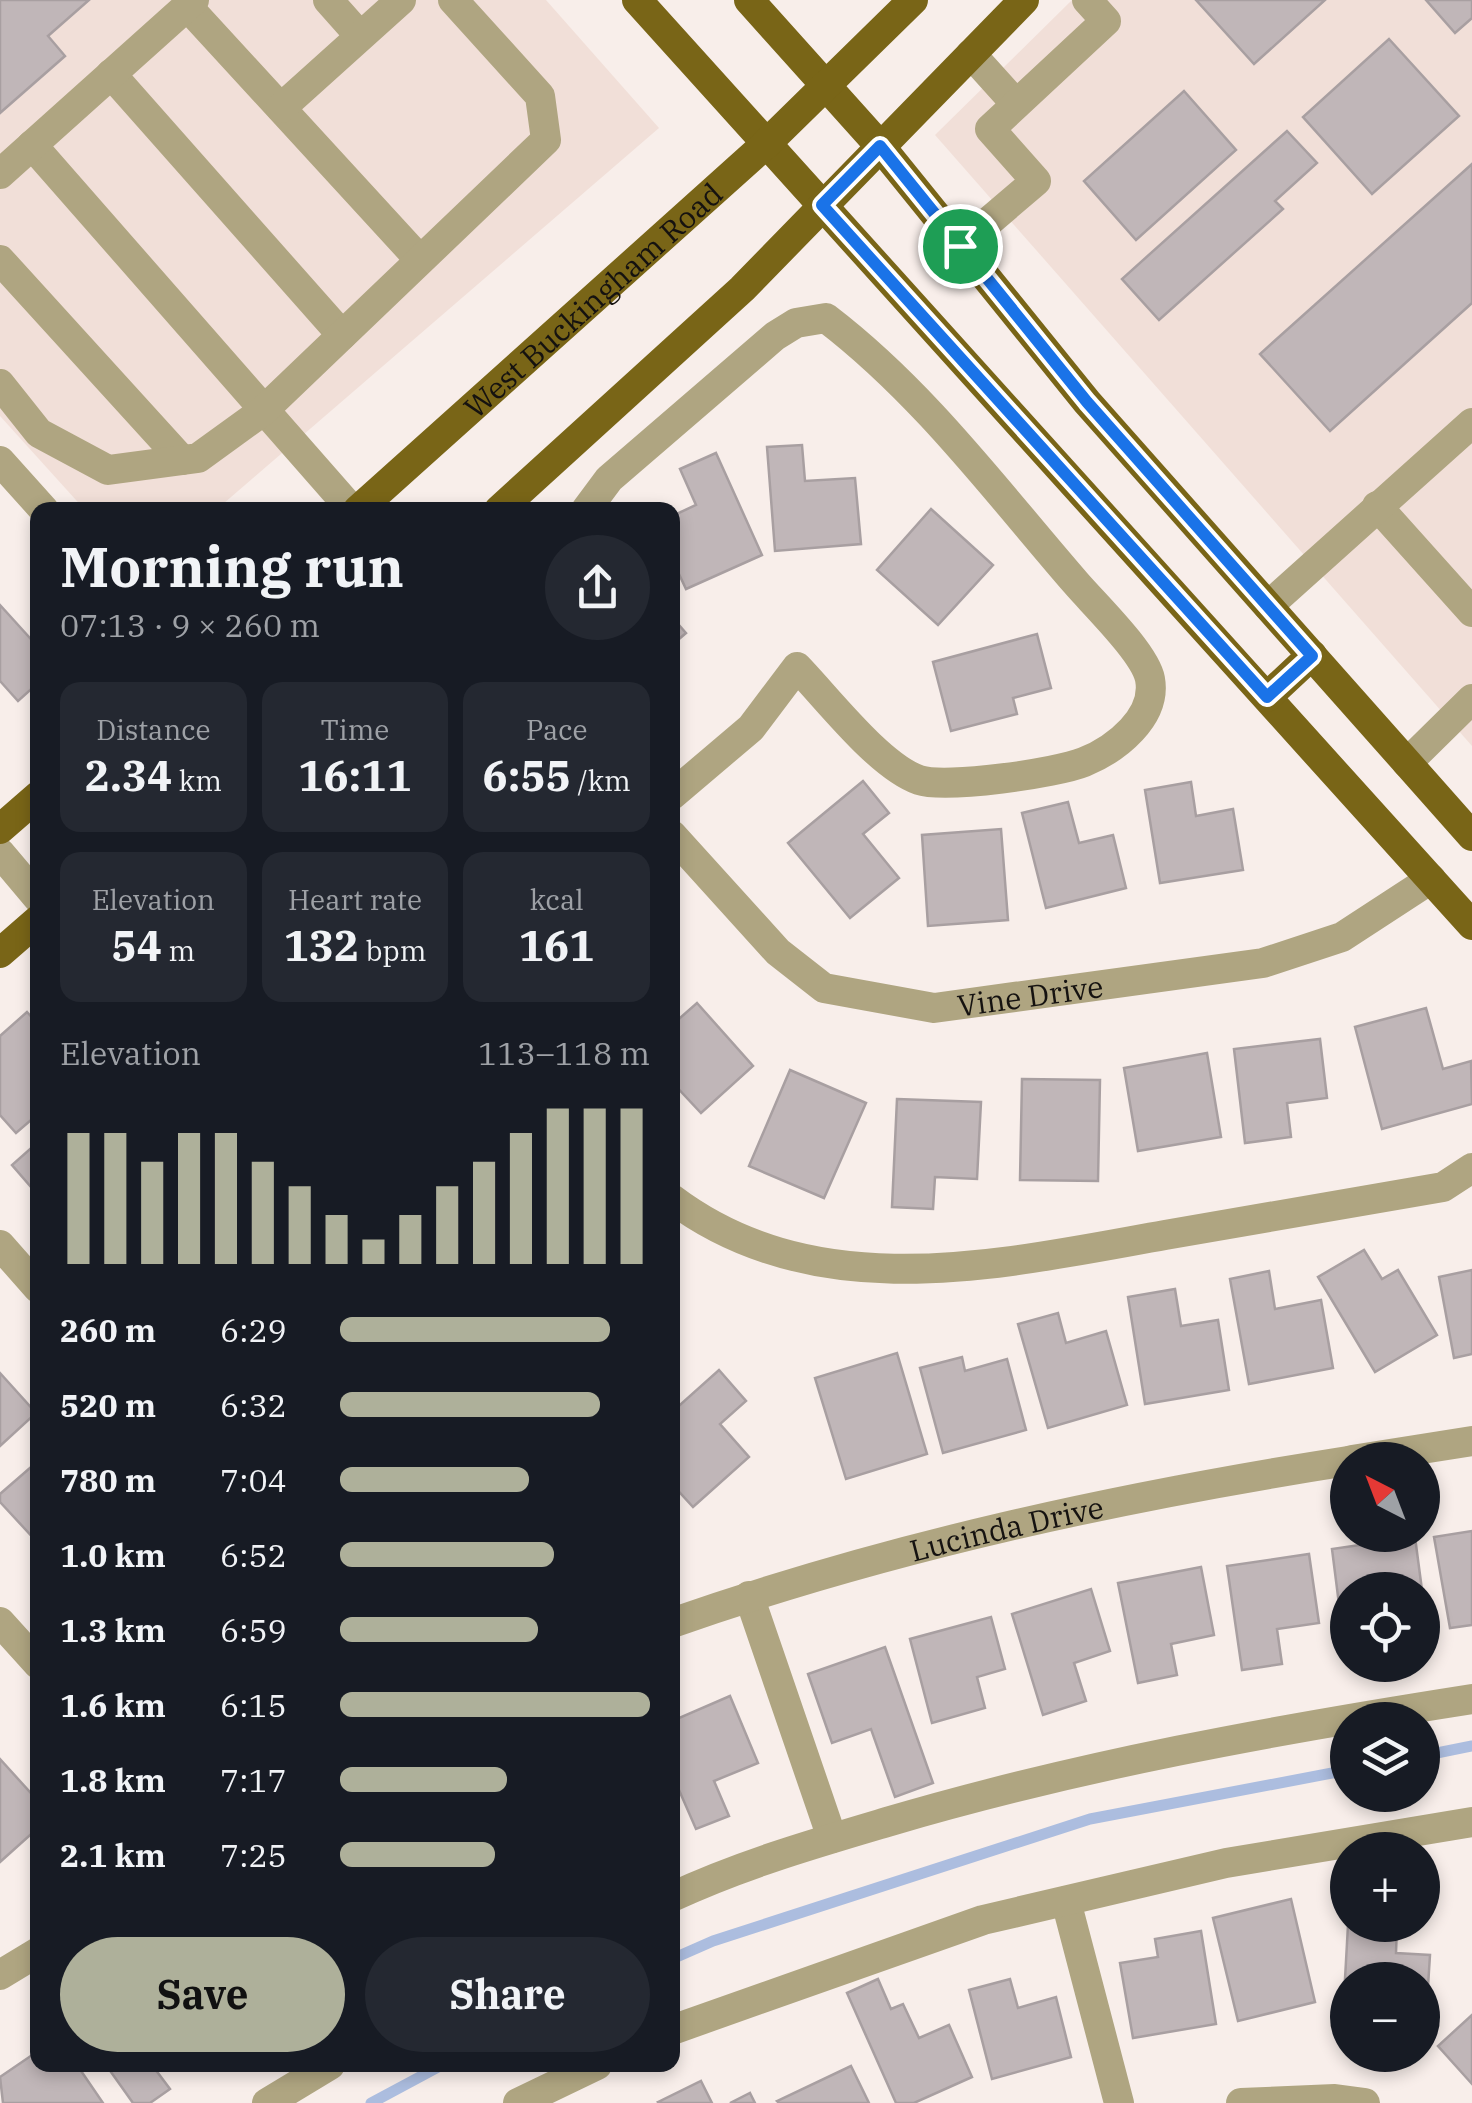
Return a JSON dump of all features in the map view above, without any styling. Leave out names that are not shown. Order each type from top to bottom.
[{"type":"main road","points":[[637,0],[1472,925]]},
{"type":"main road","points":[[749,0],[880,146],[1087,402],[1472,836]]},
{"type":"main road","name":"West Buckingham Road","points":[[364,502],[766,144],[913,0]]},
{"type":"main road","points":[[508,502],[742,289],[1024,0]]},
{"type":"main road","points":[[1267,697],[1312,656]]},
{"type":"main road","points":[[0,829],[30,803]]},
{"type":"main road","points":[[0,952],[30,927]]},
{"type":"street","points":[[328,0],[360,36]]},
{"type":"street","points":[[281,108],[401,0]]},
{"type":"street","points":[[0,384],[39,433],[108,470],[198,458],[263,410],[546,140],[540,96],[453,0]]},
{"type":"street","points":[[960,246],[1036,181],[990,129],[1106,20],[1087,0]]},
{"type":"street","points":[[0,174],[191,3],[420,260]]},
{"type":"street","points":[[972,54],[1016,104]]},
{"type":"street","points":[[111,74],[342,335]]},
{"type":"street","points":[[32,145],[348,502]]},
{"type":"street","points":[[0,260],[182,460]]},
{"type":"street","points":[[592,502],[609,479],[775,336],[796,323],[826,318],[919,402],[1120,634],[1150,676],[1150,698],[1142,719],[1083,762],[981,781],[934,784],[916,780],[891,763],[797,667],[752,728],[680,788]]},
{"type":"street","points":[[1268,606],[1472,423]]},
{"type":"street","points":[[0,460],[37,502]]},
{"type":"street","points":[[1377,506],[1472,612]]},
{"type":"street","points":[[1407,763],[1472,699]]},
{"type":"street","name":"Vine Drive","points":[[680,844],[778,952],[824,988],[934,1008],[1263,963],[1342,936],[1431,879]]},
{"type":"street","points":[[0,853],[30,889]]},
{"type":"street","points":[[680,1204],[747,1242],[802,1260],[894,1270],[995,1265],[1424,1190],[1443,1186],[1472,1168]]},
{"type":"street","points":[[0,1246],[30,1279]]},
{"type":"street","name":"Lucinda Drive","points":[[1440,1446],[1472,1441]]},
{"type":"street","name":"Lucinda Drive","points":[[680,1620],[749,1596],[1061,1515],[1192,1486],[1330,1463]]},
{"type":"street","points":[[749,1596],[832,1838]]},
{"type":"street","points":[[0,1622],[30,1655]]},
{"type":"street","points":[[680,1894],[832,1838],[1006,1787],[1263,1731],[1472,1698]]},
{"type":"street","points":[[680,2027],[983,1920],[1226,1864],[1472,1822]]},
{"type":"street","points":[[1066,1901],[1119,2103]]},
{"type":"street","points":[[0,1974],[30,1957]]},
{"type":"street","points":[[267,2103],[318,2072]]},
{"type":"street","points":[[518,2103],[582,2072]]},
{"type":"street","points":[[1240,2103],[1334,2098],[1365,2103]]},
{"type":"shaded area","points":[[0,0],[546,0],[659,128],[225,502],[78,502],[0,416]]},
{"type":"shaded area","points":[[1072,0],[1472,0],[1472,746],[935,135]]},
{"type":"building","points":[[0,0],[89,0],[48,36],[65,56],[0,113]]},
{"type":"building","points":[[1196,0],[1325,0],[1254,64]]},
{"type":"building","points":[[1426,0],[1472,0],[1472,18],[1455,33]]},
{"type":"building","points":[[1389,39],[1459,116],[1372,194],[1303,117]]},
{"type":"building","points":[[1184,91],[1236,150],[1136,240],[1084,181]]},
{"type":"building","points":[[1287,131],[1317,163],[1275,201],[1283,209],[1159,320],[1122,279]]},
{"type":"building","points":[[1472,164],[1472,303],[1330,431],[1260,354]]},
{"type":"building","points":[[802,445],[805,481],[855,478],[861,544],[775,551],[767,447]]},
{"type":"building","points":[[716,453],[762,555],[686,589],[680,576],[680,512],[696,505],[680,469]]},
{"type":"building","points":[[931,509],[993,565],[938,625],[877,570]]},
{"type":"building","points":[[0,605],[30,638],[30,690],[18,701],[0,681]]},
{"type":"building","points":[[1037,634],[1051,688],[1013,698],[1017,714],[951,731],[933,662]]},
{"type":"building","points":[[863,781],[889,813],[863,834],[899,878],[850,918],[788,843]]},
{"type":"building","points":[[1191,782],[1196,816],[1233,809],[1243,870],[1160,883],[1145,790]]},
{"type":"building","points":[[1068,802],[1079,843],[1113,835],[1126,888],[1046,908],[1022,813]]},
{"type":"building","points":[[1001,829],[1008,920],[928,926],[922,835]]},
{"type":"building","points":[[697,1003],[753,1066],[701,1113],[680,1091],[680,1018]]},
{"type":"building","points":[[1426,1008],[1443,1069],[1471,1061],[1472,1104],[1382,1129],[1355,1027]]},
{"type":"building","points":[[27,1012],[30,1015],[30,1121],[16,1133],[0,1115],[0,1036]]},
{"type":"building","points":[[1320,1039],[1327,1098],[1287,1103],[1291,1137],[1245,1143],[1234,1049]]},
{"type":"building","points":[[1207,1053],[1221,1137],[1138,1151],[1124,1068]]},
{"type":"building","points":[[790,1070],[866,1103],[824,1198],[749,1166]]},
{"type":"building","points":[[1022,1079],[1100,1080],[1098,1181],[1020,1180]]},
{"type":"building","points":[[897,1099],[981,1102],[977,1179],[935,1177],[933,1209],[892,1207]]},
{"type":"building","points":[[30,1149],[30,1186],[12,1165]]},
{"type":"building","points":[[1364,1250],[1382,1279],[1398,1270],[1437,1335],[1375,1372],[1318,1277]]},
{"type":"building","points":[[1472,1270],[1472,1354],[1454,1358],[1439,1277]]},
{"type":"building","points":[[1269,1271],[1275,1309],[1321,1300],[1333,1368],[1249,1384],[1230,1279]]},
{"type":"building","points":[[1175,1289],[1181,1326],[1218,1320],[1229,1390],[1145,1404],[1128,1297]]},
{"type":"building","points":[[1058,1313],[1066,1343],[1106,1331],[1127,1405],[1048,1428],[1018,1324]]},
{"type":"building","points":[[897,1353],[927,1454],[846,1479],[815,1378]]},
{"type":"building","points":[[962,1357],[965,1371],[1007,1359],[1026,1430],[943,1453],[920,1368]]},
{"type":"building","points":[[719,1370],[746,1401],[720,1424],[749,1457],[693,1507],[680,1493],[680,1405]]},
{"type":"building","points":[[0,1373],[30,1406],[30,1418],[0,1446]]},
{"type":"building","points":[[30,1468],[30,1534],[0,1502],[0,1494]]},
{"type":"building","points":[[1472,1531],[1472,1625],[1450,1628],[1437,1552],[1440,1552],[1440,1536]]},
{"type":"building","points":[[1332,1552],[1417,1552],[1420,1572],[1335,1572]]},
{"type":"building","points":[[1309,1554],[1319,1623],[1277,1629],[1282,1664],[1242,1670],[1227,1566]]},
{"type":"building","points":[[1201,1567],[1214,1635],[1171,1644],[1177,1675],[1138,1683],[1118,1583]]},
{"type":"building","points":[[1091,1589],[1110,1651],[1074,1663],[1086,1701],[1043,1715],[1012,1614]]},
{"type":"building","points":[[991,1617],[1005,1669],[977,1677],[985,1708],[932,1723],[910,1639]]},
{"type":"building","points":[[885,1647],[933,1783],[895,1797],[871,1729],[832,1743],[808,1674]]},
{"type":"building","points":[[730,1696],[758,1763],[714,1781],[729,1816],[696,1829],[680,1792],[680,1718]]},
{"type":"building","points":[[0,1759],[30,1792],[30,1835],[0,1862]]},
{"type":"building","points":[[1291,1899],[1315,2002],[1238,2021],[1213,1918]]},
{"type":"building","points":[[1201,1931],[1216,2024],[1133,2038],[1120,1963],[1158,1957],[1155,1939]]},
{"type":"building","points":[[1347,1942],[1396,1942],[1396,1953],[1430,1955],[1430,1962],[1346,1962]]},
{"type":"building","points":[[878,1979],[891,2009],[903,2004],[919,2038],[949,2025],[972,2077],[914,2103],[896,2103],[847,1993]]},
{"type":"building","points":[[1010,1979],[1018,2008],[1056,1997],[1071,2057],[992,2079],[969,1990]]},
{"type":"building","points":[[1472,2015],[1472,2084],[1440,2048]]},
{"type":"building","points":[[30,2056],[30,2072],[82,2072],[103,2103],[3,2103],[0,2077]]},
{"type":"building","points":[[851,2066],[869,2103],[777,2101]]},
{"type":"building","points":[[111,2072],[157,2072],[170,2089],[150,2103],[133,2103]]},
{"type":"building","points":[[701,2081],[712,2103],[658,2102]]},
{"type":"building","points":[[750,2093],[755,2103],[730,2103]]},
{"type":"waterway","points":[[1440,1752],[1472,1746]]},
{"type":"waterway","points":[[680,1955],[713,1941],[1090,1819],[1330,1773]]},
{"type":"waterway","points":[[371,2103],[429,2072]]},
{"type":"route","points":[[880,146],[960,246],[1087,402],[1312,656],[1267,697],[822,205],[880,146]]}]
